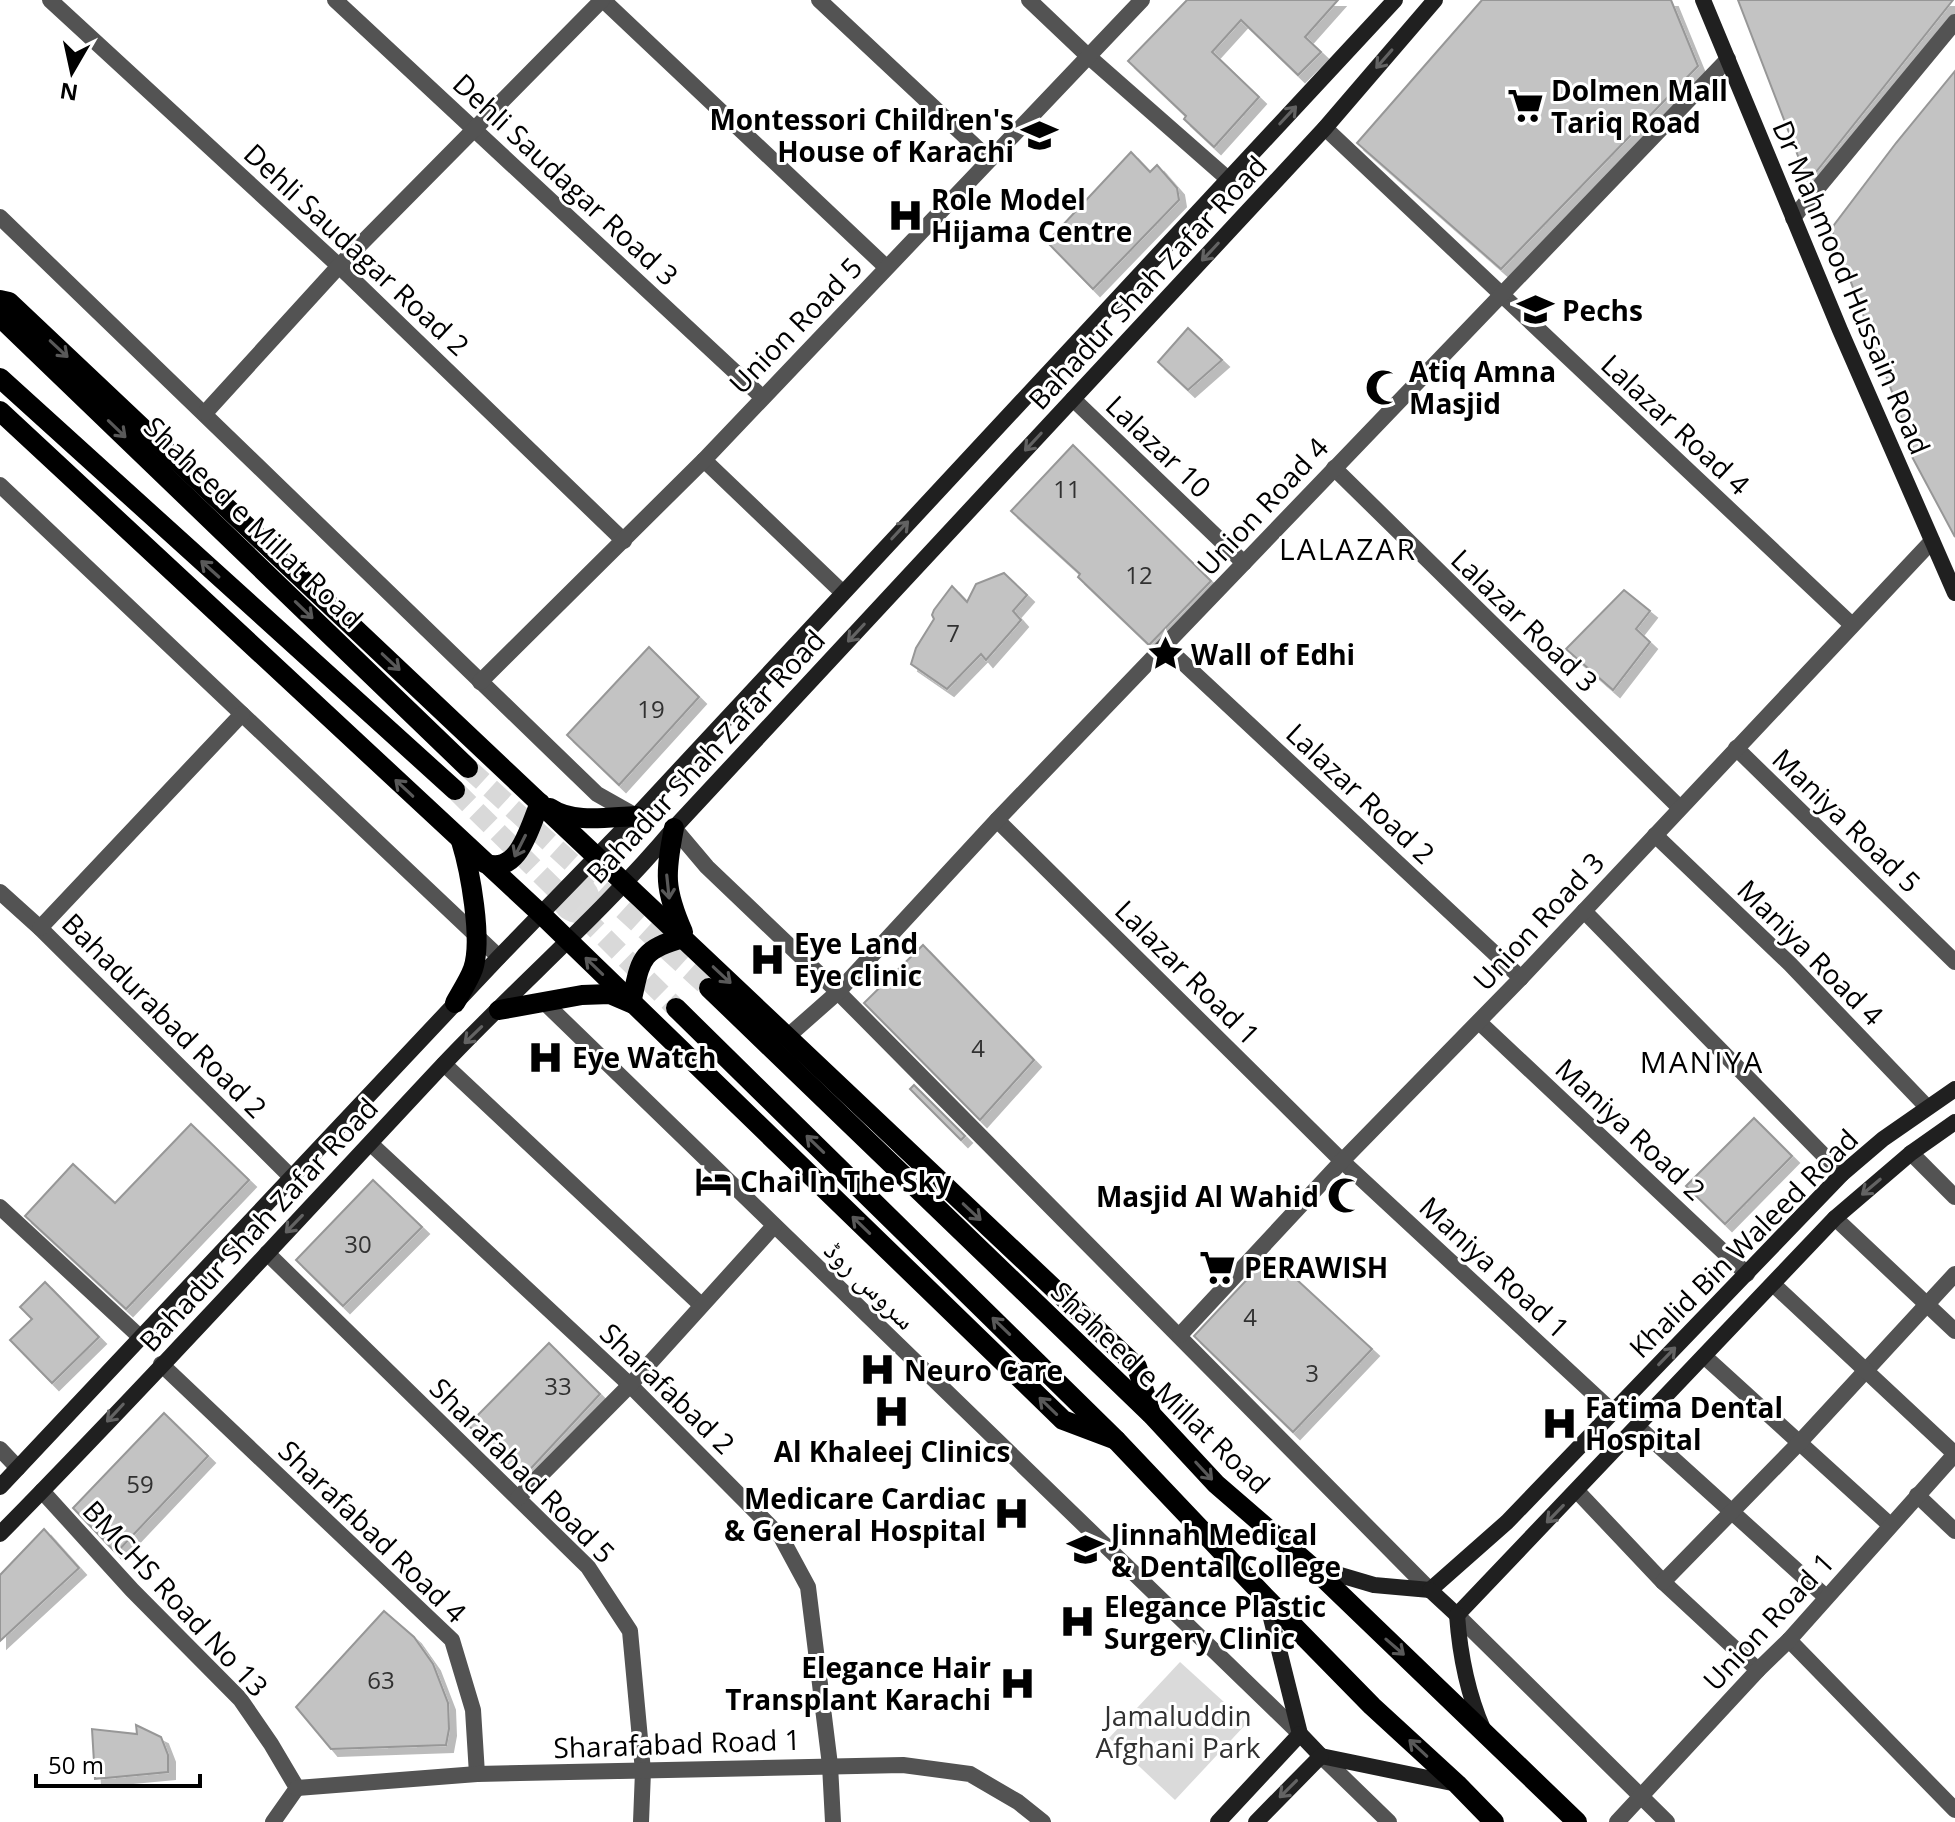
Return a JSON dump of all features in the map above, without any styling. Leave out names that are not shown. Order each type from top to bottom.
[{"type":"main road","name":"Bahadur Shah Zafar Road","points":[[0,1487],[455,1003],[636,816],[1395,0]]},
{"type":"main road","name":"Bahadur Shah Zafar Road","points":[[0,1534],[444,1064],[633,877],[674,828],[1325,128],[1435,0]]},
{"type":"main road","name":"Dr Mahmood Hussain Road","points":[[1703,0],[1793,218],[1955,593]]},
{"type":"main road","points":[[0,300],[9,302],[21,313],[1137,1367],[1151,1414]]},
{"type":"main road","name":"Shaheed e Millat Road","points":[[0,317],[468,768]]},
{"type":"main road","points":[[0,378],[455,790]]},
{"type":"main road","points":[[0,411],[541,914],[1063,1420],[1116,1440]]},
{"type":"main road","points":[[535,799],[558,814],[590,818],[636,816]]},
{"type":"main road","points":[[484,863],[500,866],[514,858],[535,799]]},
{"type":"main road","points":[[674,828],[667,862],[667,891],[685,941]]},
{"type":"main road","points":[[455,1003],[474,967],[475,934],[467,862],[460,840]]},
{"type":"main road","points":[[631,1003],[640,965],[646,955],[659,944],[685,941]]},
{"type":"main road","name":"Shaheed e Millat Road","points":[[709,988],[1151,1414],[1216,1484],[1312,1567],[1577,1822]]},
{"type":"main road","points":[[499,1010],[582,995],[610,994],[631,1003]]},
{"type":"main road","points":[[676,1008],[1116,1440],[1372,1706],[1494,1822]]},
{"type":"main road","name":"Khalid Bin Waleed Road","points":[[1430,1590],[1507,1522],[1842,1174],[1883,1139],[1955,1089]]},
{"type":"main road","name":"Khalid Bin Waleed Road","points":[[1457,1615],[1835,1218],[1911,1153],[1955,1122]]},
{"type":"main road","points":[[1507,1522],[1528,1542]]},
{"type":"main road","points":[[1312,1567],[1374,1585],[1430,1590],[1457,1615],[1463,1668],[1473,1706],[1484,1731]]},
{"type":"main road","points":[[1266,1598],[1300,1734],[1321,1756],[1457,1784]]},
{"type":"main road","points":[[1218,1822],[1300,1734]]},
{"type":"main road","points":[[1256,1822],[1321,1756]]},
{"type":"street","name":"Dehli Saudagar Road 2","points":[[50,0],[339,266],[624,541]]},
{"type":"street","name":"Dehli Saudagar Road 3","points":[[335,0],[762,397]]},
{"type":"street","points":[[205,413],[339,266],[476,131],[602,0],[886,267]]},
{"type":"street","points":[[819,0],[989,159]]},
{"type":"street","points":[[1029,0],[1228,179]]},
{"type":"street","name":"Union Road 5","points":[[480,682],[704,460],[1142,0]]},
{"type":"street","points":[[1793,218],[1955,22]]},
{"type":"street","name":"Union Road 4","points":[[787,1037],[838,992],[997,820],[1728,59]]},
{"type":"street","name":"Lalazar Road 4","points":[[1325,128],[1852,625]]},
{"type":"street","points":[[3,227],[205,413],[597,794],[636,816]]},
{"type":"street","name":"Lalazar 10","points":[[1073,399],[1244,563]]},
{"type":"street","points":[[704,460],[842,592]]},
{"type":"street","name":"Lalazar Road 3","points":[[1334,468],[1680,808]]},
{"type":"street","points":[[0,485],[499,957]]},
{"type":"street","name":"Union Road 3","points":[[1180,1335],[1932,541]]},
{"type":"street","name":"Lalazar Road 2","points":[[1165,646],[1521,978]]},
{"type":"street","points":[[40,928],[242,714]]},
{"type":"street","name":"Maniya Road 5","points":[[1736,748],[1955,962]]},
{"type":"street","name":"Lalazar Road 1","points":[[997,820],[1342,1161]]},
{"type":"street","points":[[674,828],[707,867],[838,992],[1430,1590]]},
{"type":"street","name":"Maniya Road 4","points":[[1655,835],[1790,964],[1927,1107]]},
{"type":"street","name":"Bahadurabad Road 2","points":[[0,892],[291,1177]]},
{"type":"street","points":[[1584,911],[1842,1174]]},
{"type":"street","name":"سروس روڈ","points":[[545,1003],[1300,1734]]},
{"type":"street","name":"Maniya Road 2","points":[[1479,1022],[1747,1274]]},
{"type":"street","points":[[444,1064],[700,1304]]},
{"type":"street","name":"Sharafabad 2","points":[[371,1144],[630,1385],[781,1537],[808,1587],[830,1765],[833,1822]]},
{"type":"street","points":[[1911,1153],[1955,1197]]},
{"type":"street","name":"Maniya Road 1","points":[[1342,1161],[1613,1412]]},
{"type":"street","points":[[0,1207],[140,1337]]},
{"type":"street","points":[[1835,1218],[1955,1331]]},
{"type":"street","points":[[518,1498],[630,1385],[700,1304],[774,1226]]},
{"type":"street","name":"Sharafabad Road 5","points":[[267,1253],[588,1567],[630,1631],[643,1771],[641,1822]]},
{"type":"street","points":[[1663,1582],[1798,1444],[1955,1274]]},
{"type":"street","points":[[1773,1284],[1955,1454]]},
{"type":"street","points":[[1704,1356],[1890,1525]]},
{"type":"street","name":"Sharafabad Road 4","points":[[161,1364],[452,1640],[473,1710],[477,1774]]},
{"type":"street","points":[[1638,1427],[1826,1597]]},
{"type":"street","points":[[0,1449],[18,1468]]},
{"type":"street","name":"Union Road 1","points":[[1617,1822],[1789,1640],[1955,1454]]},
{"type":"street","name":"BMCHS Road No 13","points":[[42,1491],[132,1590],[240,1699],[297,1788]]},
{"type":"street","points":[[1577,1491],[1663,1582],[1758,1670]]},
{"type":"street","points":[[1917,1495],[1955,1531]]},
{"type":"street","points":[[1457,1615],[1667,1822]]},
{"type":"street","points":[[1789,1640],[1955,1810]]},
{"type":"street","points":[[1321,1756],[1389,1822]]},
{"type":"street","name":"Sharafabad Road 1","points":[[297,1788],[477,1774],[903,1765],[970,1774],[1018,1802],[1043,1822]]},
{"type":"street","points":[[273,1822],[297,1788]]},
{"type":"green space","points":[[572,875],[591,880],[600,897],[575,923],[558,915],[552,900],[557,886]]},
{"type":"green space","name":"Jamaluddin Afghani Park","points":[[1180,1662],[1247,1723],[1175,1800],[1109,1738]]},
{"type":"building","points":[[1187,0],[1338,0],[1305,37],[1321,52],[1298,75],[1241,20],[1212,52],[1259,97],[1214,147],[1128,61]]},
{"type":"building","name":"Dolmen Mall Tariq Road","points":[[1482,0],[1671,0],[1698,66],[1501,269],[1357,143]]},
{"type":"building","points":[[1738,0],[1953,0],[1808,182]]},
{"type":"building","points":[[1955,71],[1955,537],[1910,453],[1913,448],[1831,229]]},
{"type":"building","points":[[1131,152],[1150,172],[1157,165],[1177,188],[1179,200],[1093,289],[1047,242]]},
{"type":"building","points":[[1188,328],[1222,360],[1188,390],[1158,362]]},
{"type":"building","points":[[1073,445],[1211,581],[1149,645],[1078,577],[1080,574],[1011,511]]},
{"type":"building","points":[[1004,573],[1027,595],[1013,611],[1021,620],[986,660],[981,654],[947,689],[911,664],[916,648],[934,619],[934,610],[952,586],[967,602],[976,584]]},
{"type":"building","points":[[1624,590],[1650,611],[1636,629],[1650,642],[1613,690],[1566,649]]},
{"type":"building","points":[[649,647],[699,697],[619,785],[567,735]]},
{"type":"building","points":[[923,945],[1034,1060],[980,1120],[864,1003]]},
{"type":"building","points":[[914,1085],[965,1136],[961,1140],[910,1089]]},
{"type":"building","points":[[1754,1118],[1792,1156],[1725,1224],[1686,1186]]},
{"type":"building","points":[[191,1124],[249,1180],[126,1309],[25,1216],[73,1164],[115,1203]]},
{"type":"building","points":[[373,1180],[422,1227],[343,1306],[296,1260]]},
{"type":"building","points":[[1270,1255],[1372,1349],[1293,1432],[1194,1336]]},
{"type":"building","points":[[45,1282],[99,1337],[52,1383],[10,1340],[32,1319],[20,1307]]},
{"type":"building","points":[[549,1343],[600,1394],[522,1478],[468,1425]]},
{"type":"building","points":[[164,1413],[208,1456],[116,1553],[73,1508]]},
{"type":"building","points":[[44,1529],[79,1568],[0,1641],[0,1575]]},
{"type":"building","points":[[384,1611],[414,1637],[433,1664],[448,1703],[446,1745],[331,1749],[296,1707]]},
{"type":"building","points":[[136,1725],[161,1737],[168,1755],[168,1772],[95,1779],[92,1729],[137,1734]]},
{"type":"tunnel","points":[[468,768],[709,988]]},
{"type":"tunnel","points":[[455,790],[676,1008]]},
{"type":"place","name":"Dolmen Mall Tariq Road","points":[[1525,106]]},
{"type":"place","name":"Montessori Children's House of Karachi","points":[[1040,135]]},
{"type":"place","name":"Role Model Hijama Centre","points":[[905,215]]},
{"type":"place","name":"Pechs","points":[[1536,310]]},
{"type":"place","name":"Atiq Amna Masjid","points":[[1383,387]]},
{"type":"place","name":"Wall of Edhi","points":[[1165,654]]},
{"type":"place","name":"Eye Land Eye clinic","points":[[768,959]]},
{"type":"place","name":"Eye Watch","points":[[546,1057]]},
{"type":"place","name":"Chai In The Sky","points":[[714,1181]]},
{"type":"place","name":"Masjid Al Wahid","points":[[1345,1196]]},
{"type":"place","name":"PERAWISH","points":[[1218,1267]]},
{"type":"place","name":"Neuro Care","points":[[878,1370]]},
{"type":"place","name":"Al Khaleej Clinics","points":[[892,1411]]},
{"type":"place","name":"Fatima Dental Hospital","points":[[1559,1423]]},
{"type":"place","name":"Medicare Cardiac & General Hospital","points":[[1012,1514]]},
{"type":"place","name":"Jinnah Medical & Dental College","points":[[1085,1550]]},
{"type":"place","name":"Elegance Plastic Surgery Clinic","points":[[1078,1622]]},
{"type":"place","name":"Elegance Hair Transplant Karachi","points":[[1017,1683]]},
{"type":"district","name":"LALAZAR","points":[[1348,548]]},
{"type":"district","name":"MANIYA","points":[[1702,1061]]}]
